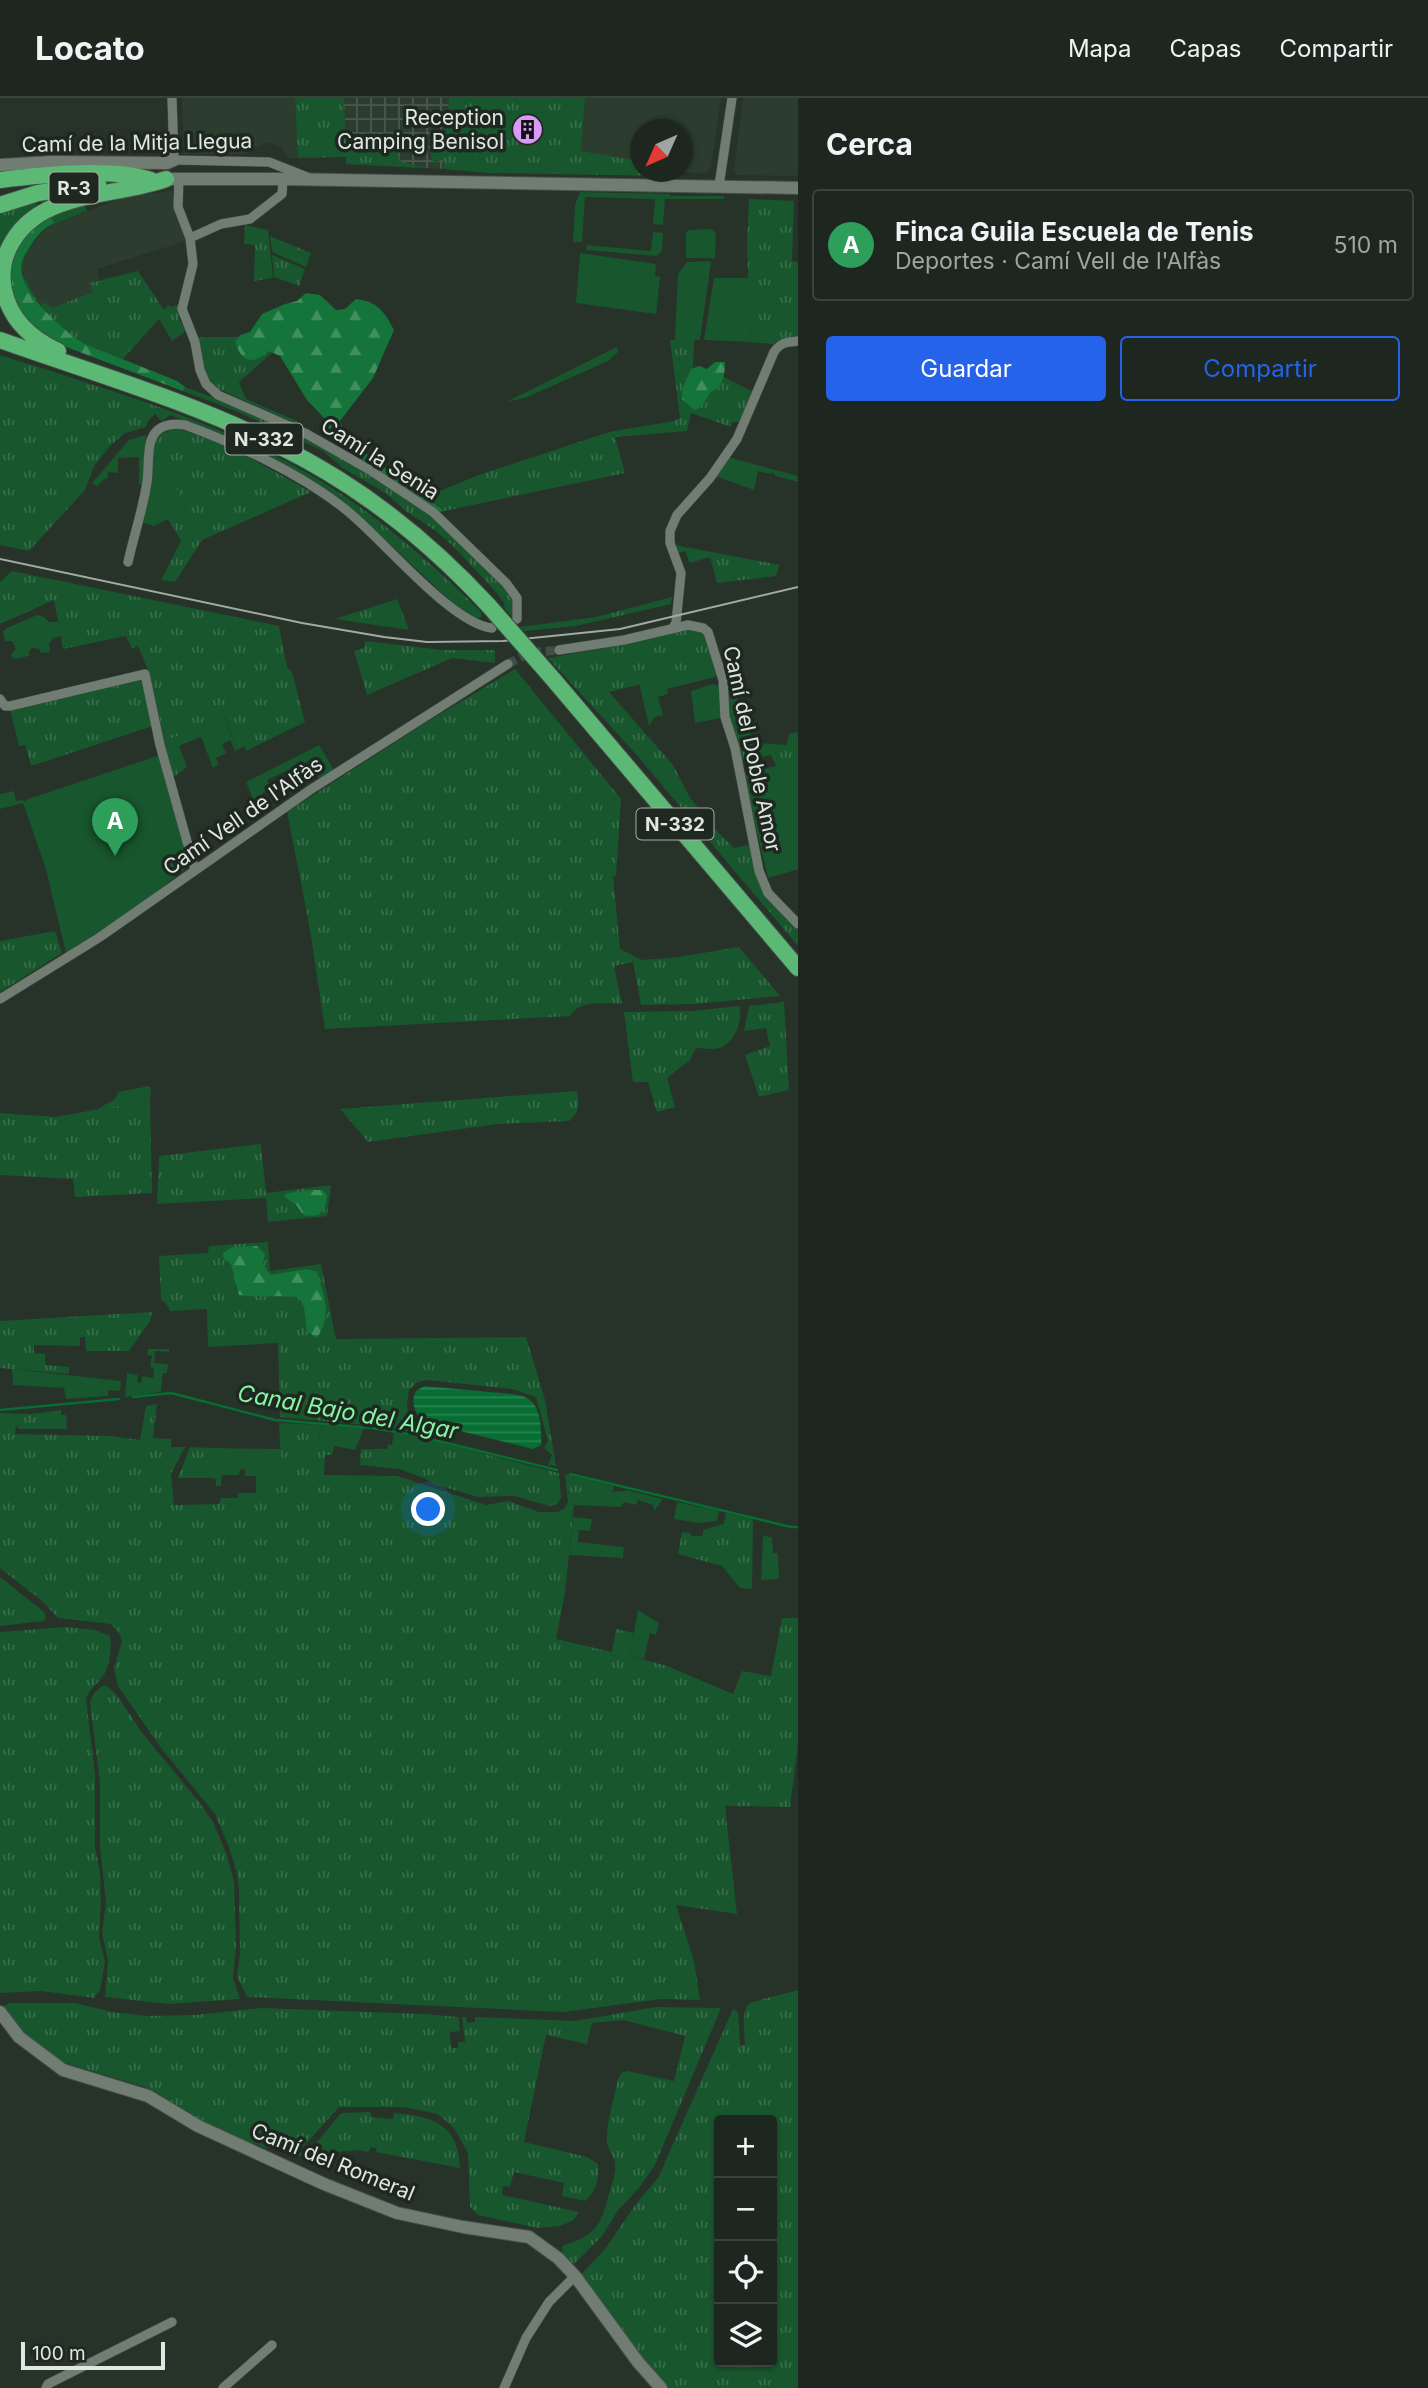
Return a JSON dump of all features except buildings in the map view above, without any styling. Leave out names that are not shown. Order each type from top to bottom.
[{"type":"highway","points":[[0,180],[109,174],[165,179]]},
{"type":"highway","points":[[165,179],[76,199],[40,215],[19,232],[8,249],[4,264],[4,291],[12,313],[40,343],[170,392],[218,418]]},
{"type":"highway","name":"R-3","points":[[0,205],[38,192],[165,179]]},
{"type":"highway","name":"N-332","points":[[0,340],[218,418],[300,456],[361,493],[437,554],[489,606],[798,968]]},
{"type":"street","points":[[172,98],[174,160]]},
{"type":"street","points":[[719,186],[732,98]]},
{"type":"street","name":"Camí de la Mitja Llegua","points":[[0,165],[51,162],[167,163],[174,160],[269,162],[312,180]]},
{"type":"street","points":[[165,179],[798,188]]},
{"type":"street","name":"Camí la Senia","points":[[165,179],[190,238],[193,264],[182,309],[195,342],[200,370],[206,384],[218,395],[327,445],[433,512],[506,583],[517,598],[517,619]]},
{"type":"street","points":[[190,238],[221,223],[250,219],[282,194],[284,179]]},
{"type":"street","points":[[671,629],[676,623],[681,573],[670,543],[674,520],[710,478],[737,439],[774,352],[779,345],[798,341]]},
{"type":"street","points":[[128,562],[145,498],[152,437],[161,427],[173,423],[184,425],[274,465],[336,502],[466,618],[480,627],[492,628]]},
{"type":"street","points":[[677,614],[681,621],[688,625]]},
{"type":"street","points":[[559,650],[624,640],[688,625]]},
{"type":"street","name":"Camí del Doble Amor","points":[[688,625],[695,625],[708,632],[723,680],[725,717],[735,748],[764,886],[798,924]]},
{"type":"street","name":"Camí Vell de l'Alfàs","points":[[0,999],[100,937],[310,790],[508,664]]},
{"type":"street","points":[[0,699],[5,706],[10,706],[145,674],[160,745],[195,870]]},
{"type":"street","name":"Camí del Romeral","points":[[0,2012],[19,2036],[63,2070],[148,2095],[198,2126],[285,2167],[397,2213],[529,2237],[558,2258],[575,2277],[638,2362],[661,2388]]},
{"type":"street","points":[[504,2388],[526,2338],[549,2302],[575,2277]]},
{"type":"street","points":[[46,2388],[48,2384],[172,2322]]},
{"type":"street","points":[[223,2388],[272,2345]]},
{"type":"shaded area","points":[[182,98],[295,98],[298,158],[289,158],[281,147],[267,142],[245,154],[184,154]]},
{"type":"shaded area","points":[[344,98],[449,98],[443,169],[346,164]]},
{"type":"shaded area","points":[[585,98],[721,98],[711,168],[706,173],[693,173],[693,119],[630,119],[630,159],[581,151]]},
{"type":"shaded area","points":[[743,98],[798,98],[798,176],[737,175],[734,171]]},
{"type":"shaded area","points":[[173,191],[186,241],[97,269],[100,279],[89,283],[93,292],[52,308],[40,307],[27,284],[21,266],[29,248],[47,227],[128,196]]},
{"type":"shaded area","points":[[424,1386],[513,1394],[530,1400],[539,1414],[541,1445],[533,1449],[424,1422],[416,1412],[413,1399],[416,1391]]},
{"type":"green space","points":[[295,98],[344,98],[346,145],[425,145],[425,155],[409,147],[399,150],[398,155],[400,161],[428,168],[346,164],[346,157],[298,158]]},
{"type":"green space","points":[[449,98],[585,98],[581,151],[630,159],[630,175],[489,173],[443,169],[443,159],[434,164],[431,157],[432,145],[444,146]]},
{"type":"green space","points":[[489,164],[554,166],[559,173],[489,173],[486,169]]},
{"type":"green space","points":[[580,192],[724,196],[724,199],[665,199],[663,225],[653,224],[655,199],[585,197],[582,242],[573,242],[575,205]]},
{"type":"green space","points":[[749,199],[794,201],[792,261],[798,262],[798,337],[773,344],[751,342],[747,248]]},
{"type":"green space","points":[[37,201],[37,204],[0,247],[0,213]]},
{"type":"green space","points":[[83,202],[87,211],[47,227],[37,236],[24,257],[22,273],[40,306],[45,302],[52,308],[93,292],[89,283],[138,271],[164,310],[168,305],[171,307],[179,304],[179,319],[186,331],[172,341],[159,319],[123,359],[297,433],[372,474],[432,515],[511,594],[514,603],[513,618],[496,592],[436,531],[407,512],[386,493],[344,469],[323,451],[238,412],[48,340],[8,272],[44,217]]},
{"type":"green space","points":[[50,214],[54,223],[35,239],[21,265],[22,276],[34,298],[54,320],[84,344],[177,381],[185,387],[183,391],[48,340],[22,318],[10,294],[8,272],[18,241]]},
{"type":"green space","points":[[245,225],[268,230],[273,278],[254,281],[255,245],[244,244]]},
{"type":"green space","points":[[712,229],[716,233],[715,258],[686,258],[686,233],[689,230]]},
{"type":"green space","points":[[653,232],[663,233],[662,251],[656,256],[586,250],[587,245],[651,251]]},
{"type":"green space","points":[[270,236],[311,253],[306,267],[272,252]]},
{"type":"green space","points":[[580,253],[656,264],[655,276],[660,277],[656,314],[576,303]]},
{"type":"green space","points":[[272,255],[305,269],[299,286],[274,277]]},
{"type":"green space","points":[[687,262],[711,262],[700,340],[675,340],[678,274]]},
{"type":"green space","points":[[714,278],[749,278],[751,342],[704,340]]},
{"type":"green space","points":[[306,293],[320,295],[336,310],[345,309],[356,299],[364,300],[380,308],[387,318],[394,330],[373,378],[340,421],[345,432],[369,456],[444,511],[439,512],[333,439],[324,418],[307,400],[280,356],[269,351],[258,359],[248,360],[241,354],[235,342],[240,335],[250,332],[262,314],[297,301]]},
{"type":"green space","points":[[197,337],[263,337],[273,352],[239,382],[246,399],[297,421],[296,424],[212,386],[203,370]]},
{"type":"green space","points":[[670,340],[694,340],[693,369],[724,377],[753,392],[741,422],[732,422],[731,427],[691,413],[687,431],[615,437],[625,473],[444,511],[427,496],[479,475],[609,432],[680,418]]},
{"type":"green space","points":[[617,347],[618,352],[608,361],[525,398],[506,402]]},
{"type":"green space","points":[[0,355],[165,409],[245,441],[284,460],[343,495],[385,526],[444,576],[481,612],[482,617],[474,619],[458,608],[358,514],[337,498],[197,425],[170,415],[162,421],[155,414],[146,427],[125,433],[110,446],[94,466],[85,490],[29,551],[0,545]]},
{"type":"green space","points":[[715,362],[725,362],[721,383],[702,405],[694,410],[682,399],[682,390],[691,369],[699,366],[707,369]]},
{"type":"green space","points":[[177,429],[229,447],[311,492],[202,540],[175,582],[161,580],[181,541],[168,519],[188,509],[157,457],[153,456],[158,437]]},
{"type":"green space","points":[[146,435],[144,485],[139,484],[139,457],[118,458],[118,473],[108,472],[107,479],[97,487],[92,483],[129,440]]},
{"type":"green space","points":[[153,456],[159,458],[188,509],[154,526],[142,522]]},
{"type":"green space","points":[[728,457],[798,476],[798,482],[776,476],[772,472],[758,471],[754,490],[715,476]]},
{"type":"green space","points":[[675,545],[780,565],[776,576],[717,583],[710,557],[690,563],[685,551],[678,553]]},
{"type":"green space","points":[[12,571],[279,626],[287,667],[292,672],[305,722],[246,751],[244,746],[237,750],[225,717],[168,740],[178,774],[172,777],[150,675],[138,646],[132,649],[126,636],[63,649],[54,600],[0,624],[0,582]]},
{"type":"green space","points":[[672,597],[671,604],[576,626],[524,631],[520,627],[596,617]]},
{"type":"green space","points":[[397,599],[409,630],[335,619]]},
{"type":"green space","points":[[37,615],[49,622],[58,622],[61,636],[53,638],[49,644],[50,652],[41,653],[39,649],[32,648],[29,656],[13,659],[11,654],[16,649],[12,641],[5,641],[3,632]]},
{"type":"green space","points":[[691,629],[704,633],[715,666],[609,692],[673,765],[689,796],[710,824],[734,848],[752,844],[767,896],[798,930],[798,946],[635,753],[548,658]]},
{"type":"green space","points":[[365,641],[442,650],[495,650],[495,663],[452,658],[367,695],[354,651],[364,648]]},
{"type":"green space","points":[[722,662],[739,691],[736,713],[739,721],[759,743],[786,745],[790,733],[798,732],[798,869],[781,874],[758,834],[743,773],[776,766],[771,755],[741,761],[728,718],[728,690]]},
{"type":"green space","points":[[715,666],[718,673],[715,677],[667,689],[668,694],[658,697],[663,715],[655,717],[649,726],[639,683]]},
{"type":"green space","points":[[515,669],[621,799],[616,876],[613,877],[620,949],[642,960],[739,947],[780,996],[694,1004],[641,1005],[633,962],[614,966],[622,1004],[586,1005],[570,1016],[325,1029],[309,924],[287,812]]},
{"type":"green space","points":[[142,676],[153,726],[31,766],[25,745],[19,746],[10,710]]},
{"type":"green space","points":[[713,684],[720,686],[721,718],[695,723],[691,691]]},
{"type":"green space","points":[[224,716],[237,750],[235,751],[230,740],[222,744],[226,753],[216,758],[219,764],[213,768],[201,737],[179,746],[187,767],[178,774],[168,740]]},
{"type":"green space","points":[[319,745],[334,770],[319,779],[309,761],[267,780],[270,786],[254,802],[246,782]]},
{"type":"green space","points":[[160,755],[190,865],[137,907],[66,953],[45,866],[23,803],[0,809],[0,794],[14,791],[16,801],[23,800],[26,803],[25,800]]},
{"type":"green space","points":[[798,756],[798,869],[768,878],[743,773],[772,768]]},
{"type":"green space","points":[[55,931],[62,953],[0,992],[0,941]]},
{"type":"green space","points":[[784,1002],[789,1090],[759,1097],[745,1055],[770,1046],[766,1028],[744,1031],[749,1006]]},
{"type":"green space","points":[[739,1006],[740,1018],[733,1037],[719,1048],[696,1048],[690,1060],[667,1078],[675,1107],[657,1112],[648,1082],[633,1082],[624,1012],[692,1011]]},
{"type":"green space","points":[[149,1086],[150,1100],[96,1110],[115,1099],[118,1092]]},
{"type":"green space","points":[[577,1091],[578,1108],[569,1121],[498,1124],[368,1142],[340,1109]]},
{"type":"green space","points":[[150,1100],[152,1193],[75,1197],[73,1179],[0,1175],[0,1113],[55,1117]]},
{"type":"green space","points":[[261,1144],[266,1193],[331,1185],[327,1216],[268,1222],[266,1198],[157,1204],[159,1156]]},
{"type":"green space","points":[[323,1190],[327,1195],[325,1207],[319,1215],[303,1214],[284,1196],[287,1193]]},
{"type":"green space","points":[[268,1242],[270,1271],[321,1264],[336,1339],[526,1337],[545,1400],[556,1466],[548,1465],[552,1455],[544,1448],[548,1441],[536,1397],[512,1389],[427,1380],[418,1382],[409,1390],[407,1403],[410,1432],[378,1426],[280,1417],[278,1343],[208,1347],[207,1309],[170,1311],[161,1299],[159,1256],[208,1253],[209,1246]]},
{"type":"green space","points":[[257,1246],[265,1254],[263,1264],[270,1275],[307,1269],[317,1272],[326,1313],[317,1338],[307,1331],[304,1307],[299,1297],[239,1295],[231,1264],[224,1259],[223,1253],[232,1247]]},
{"type":"green space","points":[[152,1312],[150,1321],[129,1351],[86,1351],[85,1337],[80,1337],[80,1346],[34,1345],[34,1353],[45,1354],[45,1365],[69,1367],[69,1374],[0,1368],[0,1321]]},
{"type":"green space","points":[[148,1349],[169,1349],[169,1352],[155,1351],[154,1363],[168,1364],[167,1373],[163,1373],[161,1392],[125,1397],[127,1373],[138,1375],[137,1382],[141,1383],[142,1376],[153,1378],[154,1368],[150,1367],[152,1356],[147,1355]]},
{"type":"green space","points":[[12,1369],[121,1381],[120,1391],[108,1390],[108,1396],[66,1399],[64,1388],[13,1385]]},
{"type":"green space","points":[[157,1404],[153,1438],[171,1439],[171,1447],[185,1447],[171,1474],[174,1505],[219,1504],[221,1498],[238,1498],[238,1493],[256,1493],[256,1476],[282,1477],[279,1423],[322,1425],[318,1442],[334,1446],[332,1455],[325,1455],[324,1475],[397,1476],[486,1505],[508,1501],[539,1512],[558,1512],[564,1509],[568,1502],[574,1505],[565,1593],[556,1639],[612,1652],[616,1629],[634,1633],[630,1656],[667,1666],[733,1694],[742,1671],[771,1676],[782,1618],[798,1618],[798,1745],[790,1807],[725,1806],[737,1914],[676,1905],[694,1961],[700,2000],[661,1999],[563,2012],[247,1997],[237,1976],[240,1953],[239,1891],[229,1847],[215,1814],[161,1748],[118,1686],[114,1669],[122,1641],[119,1633],[111,1624],[58,1618],[42,1601],[0,1568],[0,1413],[31,1414],[61,1410],[61,1415],[66,1415],[67,1429],[19,1429],[16,1425],[15,1434],[110,1436],[140,1440],[146,1406]]},
{"type":"green space","points":[[322,1425],[364,1428],[355,1450],[318,1443]]},
{"type":"green space","points":[[394,1433],[559,1473],[561,1498],[557,1504],[550,1506],[514,1496],[478,1497],[434,1484],[399,1469],[360,1465],[361,1449],[387,1449],[388,1444],[392,1445]]},
{"type":"green space","points":[[190,1447],[211,1448],[211,1478],[178,1478]]},
{"type":"green space","points":[[211,1448],[281,1449],[283,1477],[245,1476],[245,1470],[240,1469],[239,1475],[222,1475],[221,1486],[216,1486],[216,1479],[211,1478]]},
{"type":"green space","points":[[565,1474],[613,1486],[612,1492],[567,1493]]},
{"type":"green space","points":[[626,1490],[663,1499],[654,1511],[653,1505],[638,1500],[636,1505],[624,1502],[621,1507],[574,1505],[568,1502],[567,1493]]},
{"type":"green space","points":[[677,1502],[719,1511],[717,1521],[699,1523],[674,1519]]},
{"type":"green space","points":[[726,1513],[753,1519],[752,1589],[740,1588],[722,1566],[678,1554],[682,1532],[691,1533],[691,1536],[703,1536],[703,1530],[724,1524]]},
{"type":"green space","points":[[573,1517],[592,1519],[590,1531],[579,1530],[578,1542],[624,1547],[623,1558],[569,1555]]},
{"type":"green space","points":[[763,1536],[772,1537],[773,1553],[778,1553],[779,1579],[761,1580]]},
{"type":"green space","points":[[0,1577],[45,1613],[46,1618],[43,1621],[0,1626]]},
{"type":"green space","points":[[638,1610],[659,1623],[656,1635],[650,1633],[644,1659],[630,1656]]},
{"type":"green space","points":[[67,1627],[95,1630],[110,1636],[111,1640],[105,1672],[86,1699],[95,1775],[95,1847],[100,1872],[101,1900],[99,1938],[105,1961],[100,1990],[94,1998],[41,1991],[0,1993],[0,1632]]},
{"type":"green space","points":[[102,1686],[107,1686],[116,1694],[143,1734],[213,1822],[234,1881],[236,1947],[233,1978],[240,1999],[169,2004],[105,1997],[108,1962],[102,1932],[106,1903],[100,1846],[100,1783],[90,1703],[94,1693]]},
{"type":"green space","points":[[798,1990],[798,2388],[668,2388],[579,2277],[605,2249],[658,2178],[733,2009],[738,2012],[740,2045],[745,2045],[746,2008],[749,2003]]},
{"type":"green space","points":[[75,2003],[112,2012],[147,2016],[194,2015],[262,2008],[459,2017],[460,2031],[450,2032],[451,2048],[458,2048],[458,2042],[465,2042],[462,2017],[466,2017],[467,2023],[475,2022],[475,2017],[575,2021],[656,2007],[721,2008],[655,2165],[639,2188],[618,2210],[602,2236],[573,2265],[563,2254],[562,2246],[582,2238],[594,2229],[602,2215],[614,2179],[615,2163],[607,2135],[618,2079],[621,2073],[627,2071],[674,2081],[685,2036],[623,2020],[592,2023],[587,2044],[546,2035],[524,2142],[587,2157],[598,2164],[598,2175],[595,2188],[585,2201],[562,2196],[564,2183],[514,2172],[510,2187],[503,2186],[502,2195],[579,2212],[574,2220],[560,2226],[538,2228],[478,2215],[470,2207],[468,2153],[454,2128],[437,2114],[404,2107],[339,2107],[304,2146],[265,2148],[254,2143],[253,2146],[214,2128],[145,2087],[62,2062],[30,2039],[3,2012],[5,2005]]},
{"type":"green space","points":[[370,2112],[372,2117],[393,2119],[394,2113],[408,2114],[441,2125],[455,2141],[460,2168],[376,2152],[377,2148],[371,2147],[369,2152],[358,2150],[297,2156],[296,2154],[313,2147],[341,2113]]},
{"type":"waterway","name":"Canal Bajo del Algar","points":[[133,1397],[171,1393],[275,1420],[372,1428],[414,1435],[557,1470]]},
{"type":"waterway","name":"Canal Bajo del Algar","points":[[0,1410],[119,1399]]},
{"type":"waterway","name":"Canal Bajo del Algar","points":[[570,1474],[798,1527]]},
{"type":"tunnel","points":[[508,664],[529,653],[559,650]]},
{"type":"tram line","points":[[0,559],[302,623],[427,642],[503,641],[620,629],[798,587]]},
{"type":"place","name":"Reception Camping Benisol","points":[[527,130]]},
{"type":"place","name":"Finca Guila Escuela de Tenis","points":[[115,856]]}]
